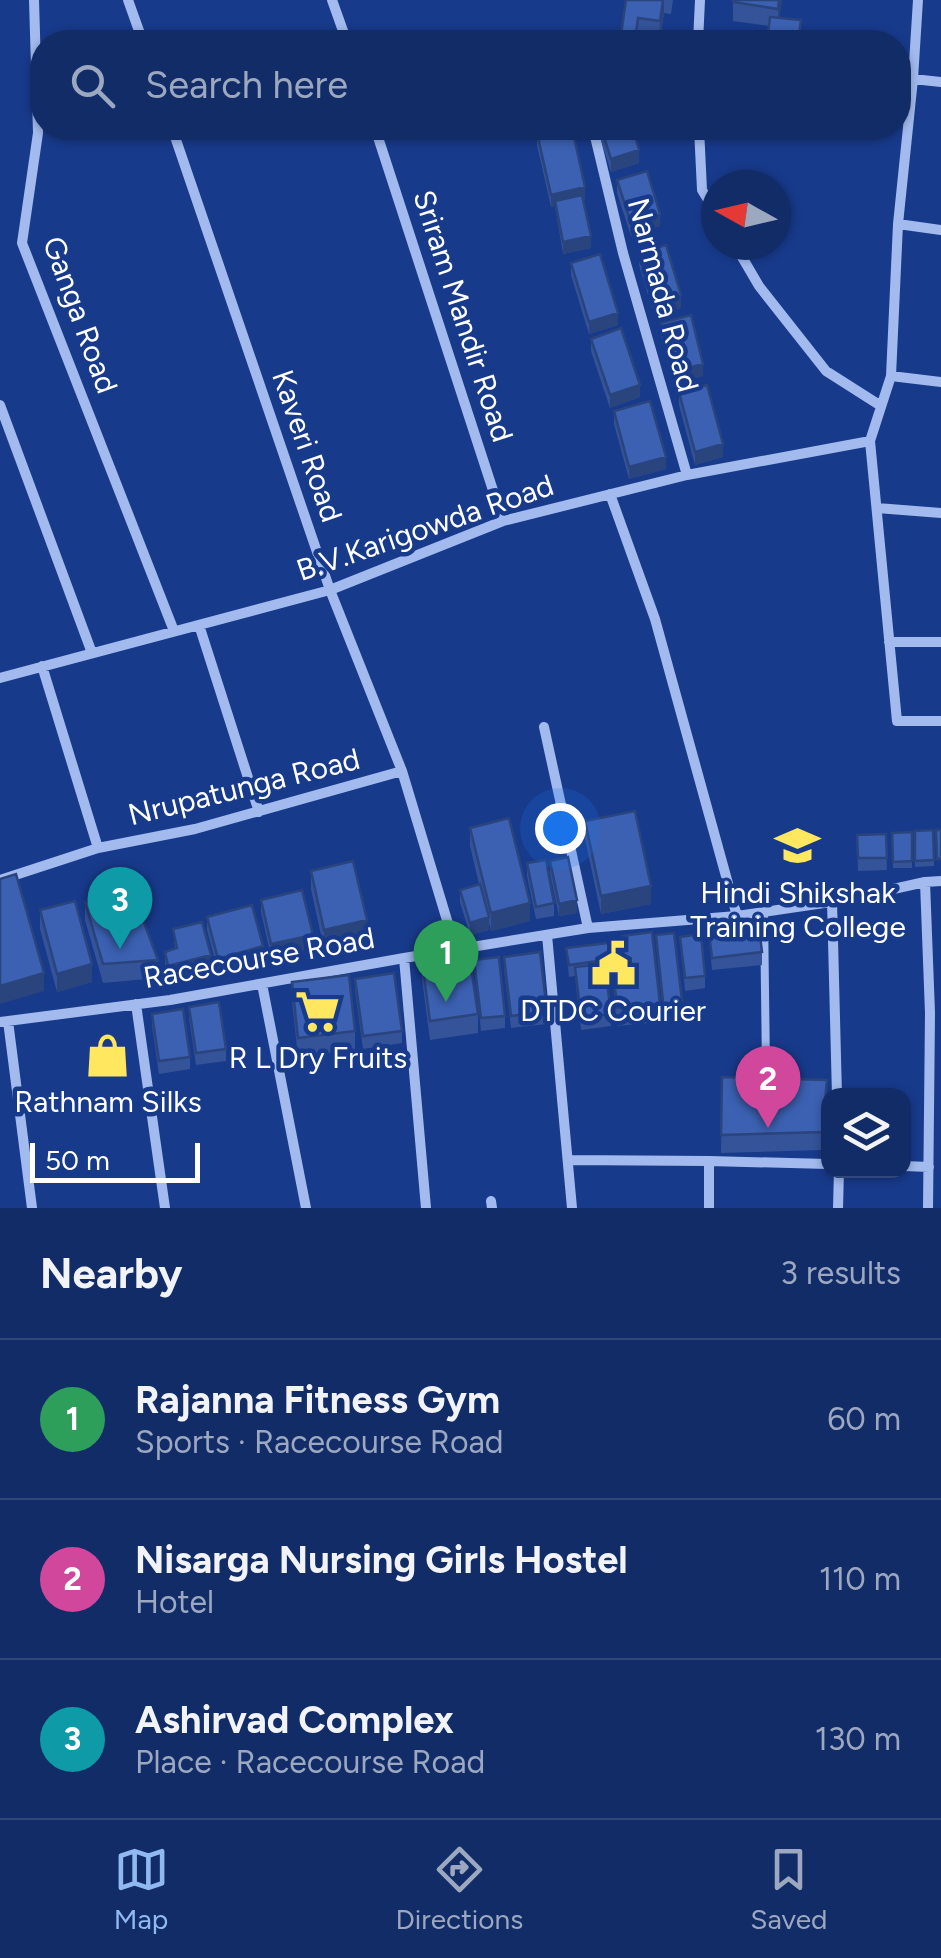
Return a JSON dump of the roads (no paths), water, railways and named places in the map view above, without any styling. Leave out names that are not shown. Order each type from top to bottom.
[{"type":"street","name":"Ganga Road","points":[[34,0],[35,30]]},
{"type":"street","points":[[128,0],[139,30]]},
{"type":"street","points":[[332,0],[342,30]]},
{"type":"street","points":[[699,30],[700,0]]},
{"type":"street","points":[[911,97],[918,0]]},
{"type":"street","points":[[913,78],[941,82]]},
{"type":"street","name":"Ganga Road","points":[[37,140],[22,243],[174,632]]},
{"type":"street","name":"Kaveri Road","points":[[176,140],[330,590],[402,772],[456,950]]},
{"type":"street","name":"Sriram Mandir Road","points":[[379,140],[502,521]]},
{"type":"street","name":"Narmada Road","points":[[597,140],[623,253],[687,475]]},
{"type":"street","points":[[700,140],[701,170]]},
{"type":"street","points":[[907,140],[898,224],[891,376],[870,441],[896,721],[941,721]]},
{"type":"street","points":[[898,224],[941,230]]},
{"type":"street","points":[[744,260],[759,286],[826,371],[881,406]]},
{"type":"street","points":[[891,376],[941,382]]},
{"type":"street","points":[[0,406],[92,653]]},
{"type":"street","name":"B.V.Karigowda Road","points":[[0,678],[330,590],[502,521],[687,475],[870,441]]},
{"type":"street","points":[[610,494],[655,619],[737,916]]},
{"type":"street","points":[[876,508],[941,512]]},
{"type":"street","points":[[199,625],[258,812]]},
{"type":"street","points":[[889,642],[941,642]]},
{"type":"street","points":[[42,666],[98,848]]},
{"type":"street","points":[[544,728],[588,928]]},
{"type":"street","name":"Nrupatunga Road","points":[[0,880],[98,848],[195,830],[402,772]]},
{"type":"street","name":"Racecourse Road","points":[[4,1021],[262,984],[588,928],[737,916],[941,881]]},
{"type":"street","points":[[925,882],[930,1013],[928,1208]]},
{"type":"street","points":[[832,901],[837,1088]]},
{"type":"street","points":[[547,935],[572,1208]]},
{"type":"street","points":[[404,958],[426,1208]]},
{"type":"street","points":[[262,984],[306,1208]]},
{"type":"street","points":[[136,1004],[165,1208]]},
{"type":"street","points":[[4,1021],[32,1208]]},
{"type":"street","points":[[568,1160],[821,1164]]},
{"type":"street","points":[[709,1161],[709,1208]]},
{"type":"street","points":[[911,1166],[928,1167]]},
{"type":"street","points":[[838,1208],[839,1178]]},
{"type":"lane","points":[[764,912],[766,1069]]},
{"type":"place","name":"Hindi Shikshak Training College","points":[[798,846]]},
{"type":"place","name":"Ashirvad Complex","points":[[120,949]]},
{"type":"place","name":"DTDC Courier","points":[[613,964]]},
{"type":"place","name":"Rajanna Fitness Gym","points":[[446,1002]]},
{"type":"place","name":"R L Dry Fruits","points":[[318,1011]]},
{"type":"place","name":"Rathnam Silks","points":[[108,1055]]},
{"type":"place","name":"Nisarga Nursing Girls Hostel","points":[[768,1128]]}]
